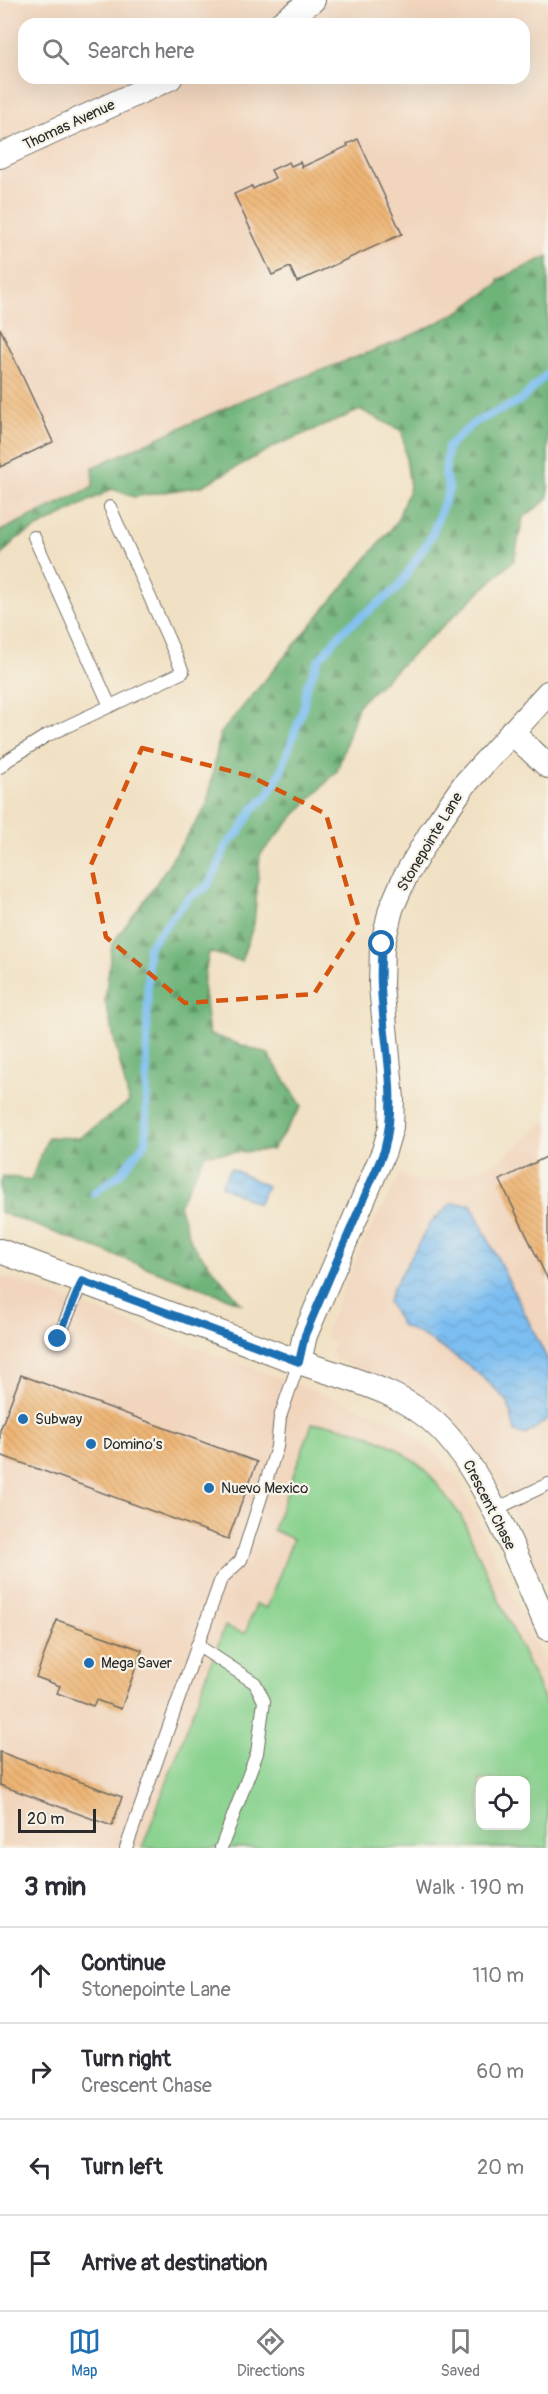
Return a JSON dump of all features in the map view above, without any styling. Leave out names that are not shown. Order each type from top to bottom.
[{"type":"street","points":[[288,18],[313,0]]},
{"type":"street","name":"Thomas Avenue","points":[[0,156],[157,84]]},
{"type":"street","name":"Stonepointe Lane","points":[[299,1362],[305,1335],[384,1151],[391,1127],[392,1099],[381,986],[382,944],[390,909],[405,877],[432,831],[464,785],[548,693]]},
{"type":"street","points":[[511,732],[548,766]]},
{"type":"street","name":"Crescent Chase","points":[[0,1251],[378,1389],[415,1408],[440,1428],[463,1454],[494,1510],[548,1628]]},
{"type":"lane","points":[[0,767],[46,736],[183,672],[110,507]]},
{"type":"lane","points":[[34,537],[110,706]]},
{"type":"lane","points":[[58,1339],[82,1281]]},
{"type":"lane","points":[[126,1848],[221,1579],[241,1560],[277,1447],[280,1417],[299,1362]]},
{"type":"lane","points":[[494,1510],[548,1484]]},
{"type":"lane","points":[[197,1646],[255,1683],[264,1701],[257,1753],[222,1848]]},
{"type":"highlighted area","points":[[142,748],[250,776],[326,814],[358,925],[314,994],[185,1003],[106,937],[91,865]]},
{"type":"shaded area","points":[[0,0],[548,0],[548,256],[499,280],[500,282],[460,311],[425,329],[394,343],[247,398],[94,467],[93,487],[0,531]]},
{"type":"shaded area","points":[[548,1120],[548,1591],[496,1476],[465,1435],[420,1397],[398,1384],[336,1360],[331,1351],[334,1344],[327,1341],[326,1330],[364,1241],[400,1174],[419,1183],[457,1179],[498,1161]]},
{"type":"shaded area","points":[[0,1275],[393,1421],[438,1455],[459,1481],[548,1671],[548,1848],[0,1848]]},
{"type":"green space","points":[[548,256],[548,499],[523,518],[514,560],[359,704],[337,771],[260,855],[254,924],[241,961],[209,952],[203,985],[209,1034],[268,1054],[302,1106],[272,1150],[205,1154],[179,1205],[192,1244],[241,1303],[0,1212],[0,1185],[3,1176],[31,1180],[48,1137],[79,1138],[129,1102],[105,1000],[112,944],[152,890],[207,805],[220,734],[396,523],[410,487],[402,431],[361,410],[277,445],[202,486],[134,497],[112,489],[16,539],[0,557],[0,531],[93,487],[93,467],[247,398],[394,343],[425,329],[460,311],[499,283],[498,280]]},
{"type":"green space","points":[[312,1424],[330,1424],[358,1431],[395,1447],[427,1471],[461,1516],[548,1708],[548,1848],[142,1848],[225,1626],[245,1634],[256,1604],[267,1608],[293,1539],[273,1530]]},
{"type":"water","points":[[230,1168],[267,1186],[258,1204],[221,1186]]},
{"type":"water","points":[[452,1203],[471,1204],[548,1361],[548,1419],[526,1435],[515,1432],[508,1402],[489,1383],[467,1364],[422,1335],[402,1326],[388,1302],[393,1288],[431,1222]]},
{"type":"building","points":[[358,139],[402,234],[297,282],[290,267],[272,275],[234,194],[252,186],[253,189],[275,178],[271,170],[289,162],[291,166],[300,162],[302,167]]},
{"type":"building","points":[[0,328],[53,442],[0,467]]},
{"type":"building","points":[[548,1156],[548,1280],[500,1180]]},
{"type":"building","points":[[21,1375],[257,1462],[228,1539],[0,1455],[0,1430]]},
{"type":"building","name":"Mega Saver","points":[[57,1620],[142,1650],[121,1709],[96,1700],[93,1706],[57,1693],[60,1686],[36,1677]]},
{"type":"building","points":[[0,1752],[122,1797],[112,1826],[0,1785]]},
{"type":"waterway","points":[[94,1193],[120,1174],[146,1141],[148,947],[188,898],[207,887],[226,845],[240,831],[253,809],[267,796],[280,774],[304,706],[306,688],[319,659],[343,631],[398,588],[431,537],[449,489],[445,474],[448,446],[474,423],[521,400],[548,373]]},
{"type":"place","name":"Subway","points":[[23,1419]]},
{"type":"place","name":"Domino's","points":[[91,1444]]},
{"type":"place","name":"Nuevo Mexico","points":[[209,1488]]},
{"type":"place","name":"Mega Saver","points":[[89,1663]]},
{"type":"route","points":[[58,1339],[82,1281],[299,1362],[305,1335],[384,1151],[391,1127],[392,1099],[381,986],[382,944]]}]
